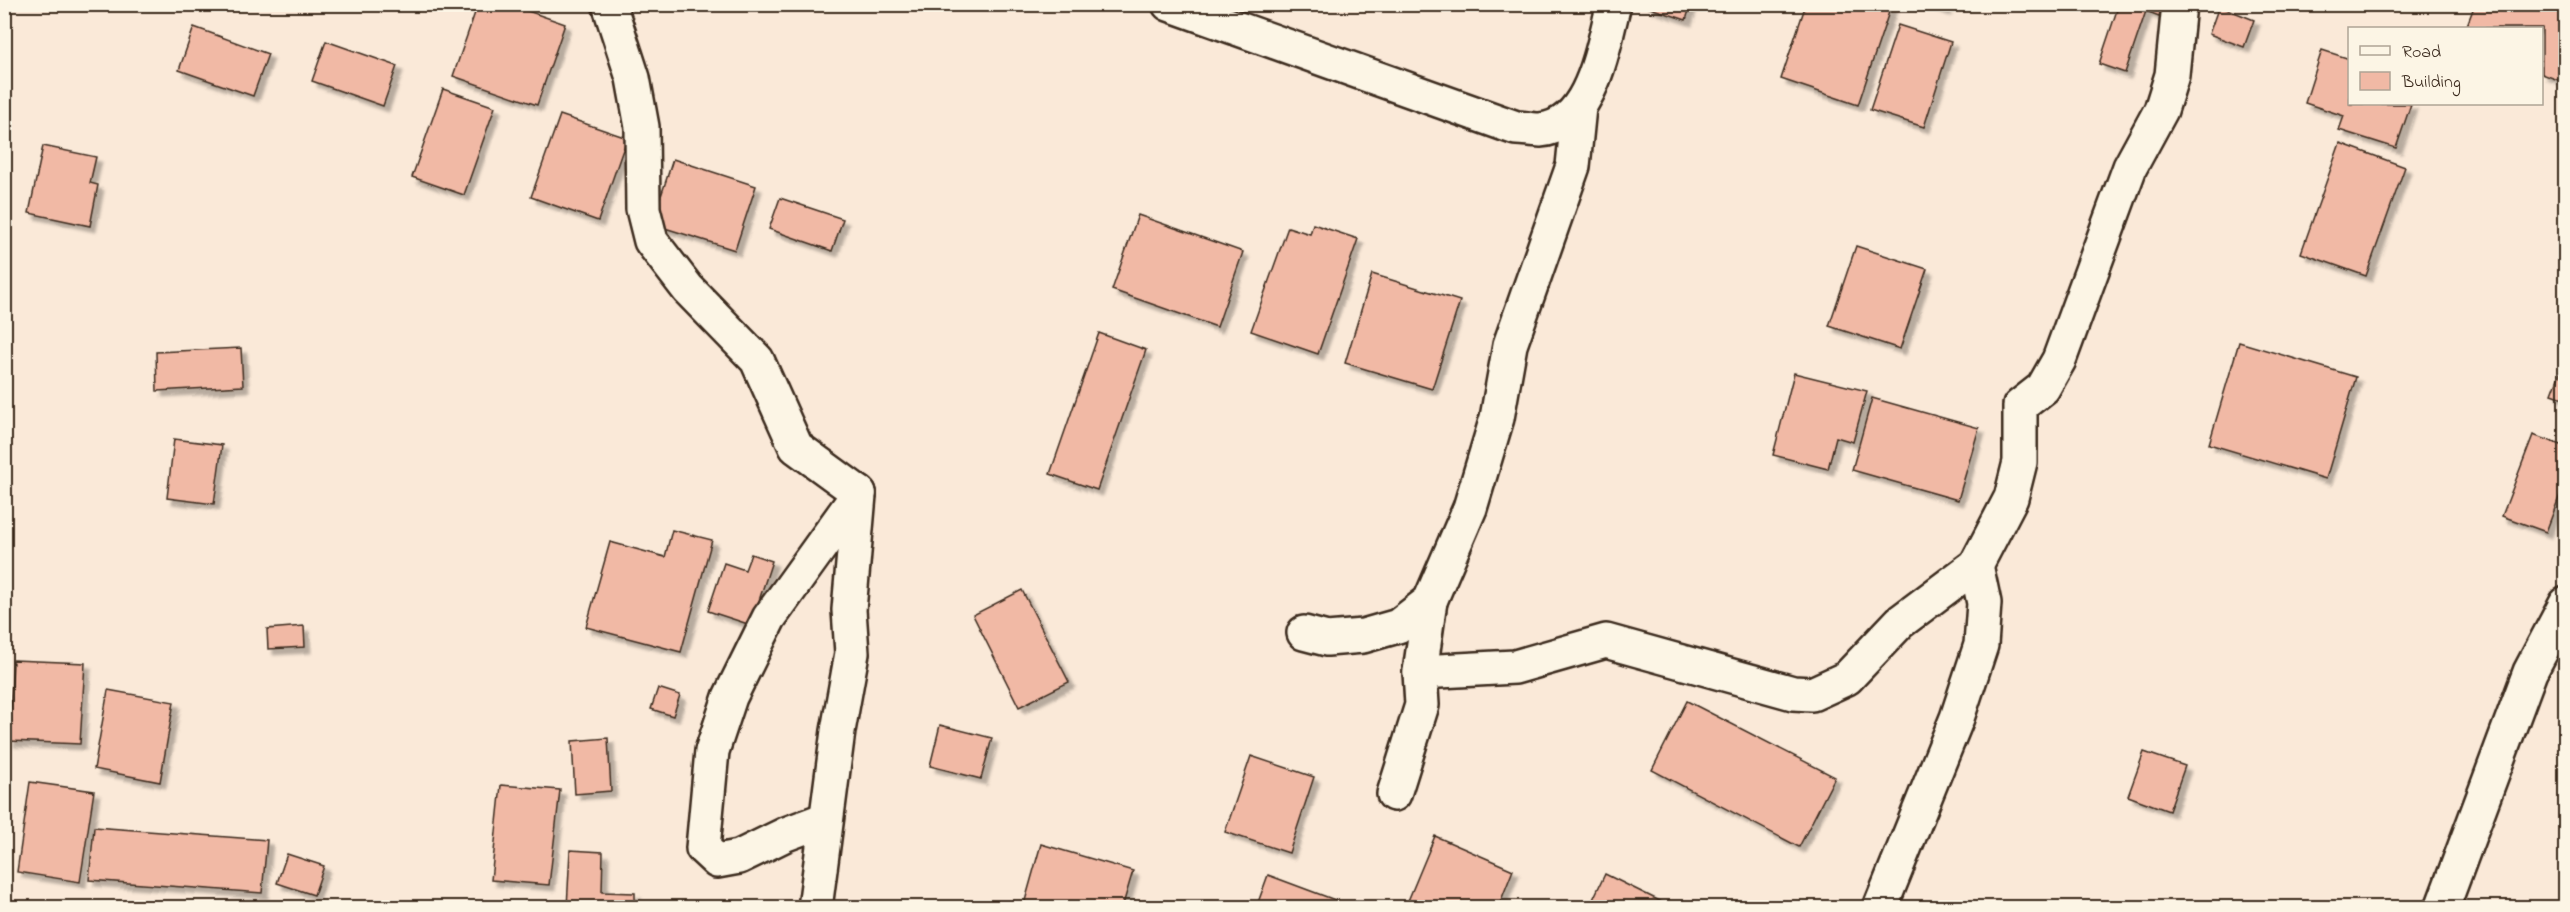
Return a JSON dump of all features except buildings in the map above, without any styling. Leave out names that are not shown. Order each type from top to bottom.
[{"type":"street","points":[[609,4],[633,78],[642,127],[643,209],[651,241],[688,289],[756,360],[796,447],[859,494]]},
{"type":"street","points":[[1169,4],[1516,128],[1542,130],[1563,121],[1579,108],[1590,90],[1614,4]]},
{"type":"street","points":[[1420,672],[1515,667],[1606,641],[1793,693],[1812,694],[1847,678],[1900,622],[1976,565],[2011,498],[2020,462],[2020,406],[2043,388],[2058,360],[2130,167],[2161,110],[2172,75],[2179,4]]},
{"type":"street","points":[[1394,794],[1422,705],[1420,672],[1430,601],[1470,508],[1497,418],[1510,345],[1573,166],[1579,108]]},
{"type":"street","points":[[826,819],[786,834],[738,857],[717,861],[703,848],[712,750],[730,697],[769,618],[859,494]]},
{"type":"street","points":[[815,908],[838,731],[852,653],[849,610],[859,494]]},
{"type":"street","points":[[1880,908],[1957,718],[1981,645],[1984,603],[1976,565]]},
{"type":"street","points":[[1305,633],[1327,639],[1364,636],[1398,626],[1430,601]]},
{"type":"street","points":[[2442,908],[2530,672],[2565,604]]}]
